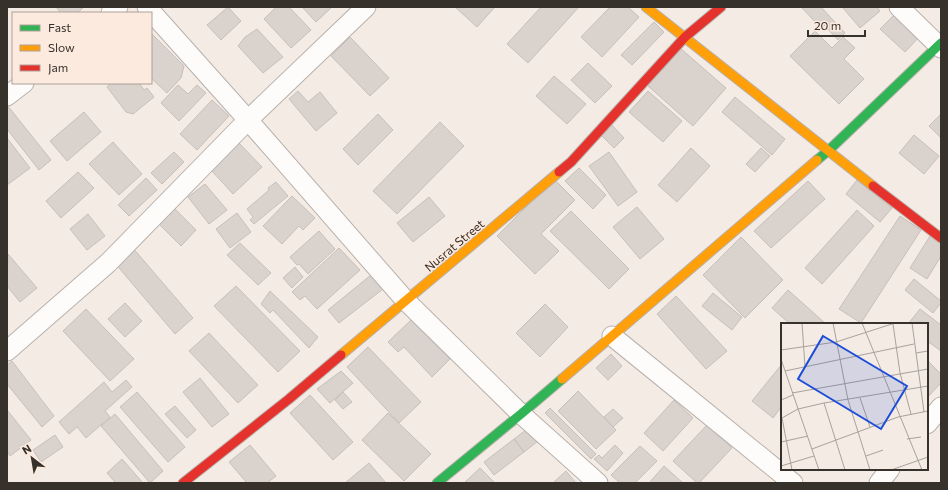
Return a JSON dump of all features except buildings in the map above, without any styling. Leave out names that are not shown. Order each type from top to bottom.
[{"type":"street","points":[[7,351],[108,263],[248,120],[366,7]]},
{"type":"street","points":[[646,7],[941,238]]},
{"type":"street","name":"Nusrat Street","points":[[183,483],[289,399],[571,162],[684,37],[721,7]]},
{"type":"street","points":[[437,483],[521,414],[828,151],[940,45],[899,7]]},
{"type":"street","points":[[152,13],[406,301],[521,414],[598,483]]},
{"type":"street","points":[[7,96],[23,84]]},
{"type":"street","points":[[612,336],[794,483]]},
{"type":"street","points":[[928,423],[941,407]]},
{"type":"street","points":[[879,483],[889,470]]},
{"type":"traffic: fast","points":[[817,160],[941,43]]},
{"type":"traffic: fast","points":[[437,483],[562,379]]},
{"type":"traffic: slow","points":[[646,7],[873,186]]},
{"type":"traffic: slow","points":[[562,379],[817,160]]},
{"type":"traffic: slow","points":[[341,355],[559,172]]},
{"type":"traffic: jam","points":[[559,172],[571,162],[685,37],[721,7]]},
{"type":"traffic: jam","points":[[873,186],[941,238]]},
{"type":"traffic: jam","points":[[183,483],[289,399],[341,355]]}]
